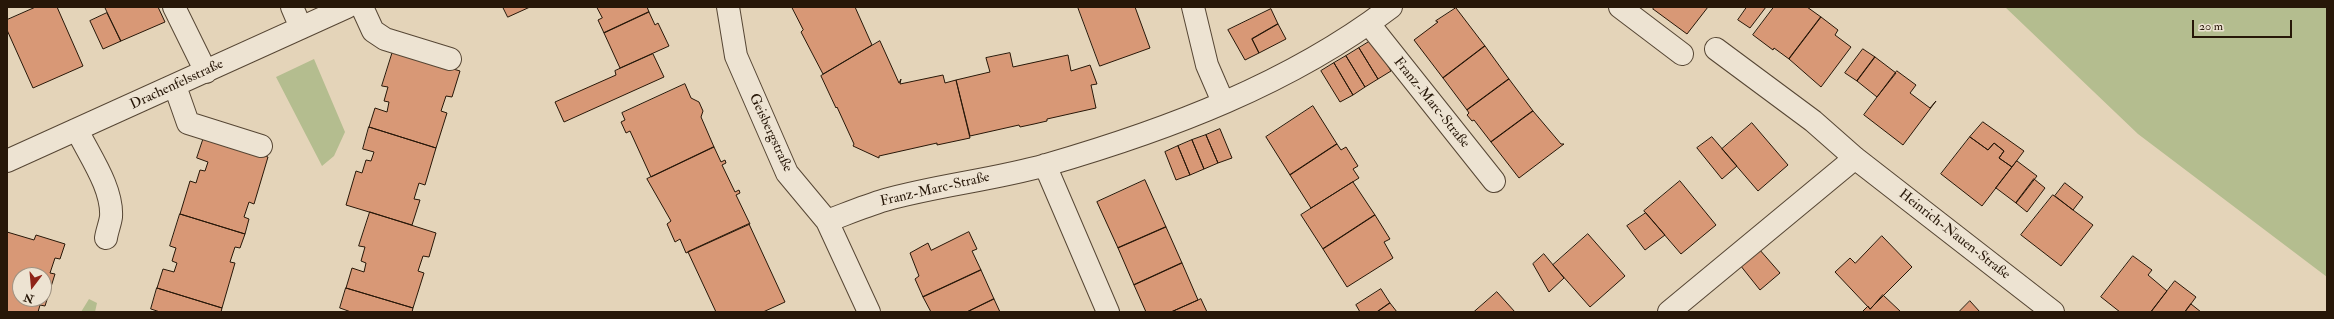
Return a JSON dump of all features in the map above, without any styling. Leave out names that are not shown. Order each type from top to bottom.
[{"type":"street","points":[[174,7],[206,72]]},
{"type":"street","points":[[292,7],[301,28]]},
{"type":"street","name":"Drachenfelsstraße","points":[[7,162],[347,7]]},
{"type":"street","points":[[362,7],[373,31],[385,39],[450,59]]},
{"type":"street","name":"Geisbergstraße","points":[[728,7],[736,56],[787,173],[827,221],[869,312]]},
{"type":"street","points":[[1194,7],[1207,65],[1223,102]]},
{"type":"street","name":"Franz-Marc-Straße","points":[[827,221],[885,200],[1045,165],[1141,134],[1273,81],[1369,24],[1391,7]]},
{"type":"street","points":[[1620,7],[1682,54]]},
{"type":"street","name":"Franz-Marc-Straße","points":[[1369,24],[1494,181]]},
{"type":"street","name":"Heinrich-Nauen-Straße","points":[[1716,49],[1813,121],[1855,158],[2053,312]]},
{"type":"street","points":[[175,86],[188,123],[261,146]]},
{"type":"street","points":[[77,130],[105,186],[111,216],[106,238]]},
{"type":"street","points":[[1669,312],[1855,158]]},
{"type":"street","points":[[1045,165],[1108,312]]},
{"type":"green space","points":[[2005,7],[2327,7],[2327,277],[2138,134]]},
{"type":"green space","points":[[314,59],[345,132],[334,156],[322,166],[276,77]]},
{"type":"green space","points":[[89,299],[97,303],[95,312],[81,312]]},
{"type":"building","points":[[36,7],[57,7],[83,66],[33,88],[7,30],[7,20]]},
{"type":"building","points":[[105,7],[158,7],[165,22],[121,41]]},
{"type":"building","points":[[503,7],[530,7],[508,17]]},
{"type":"building","points":[[597,7],[647,7],[649,12],[604,33],[598,20],[602,18]]},
{"type":"building","points":[[792,7],[855,7],[872,45],[823,74],[801,32],[803,30]]},
{"type":"building","points":[[1078,7],[1135,7],[1150,48],[1100,66]]},
{"type":"building","points":[[1655,7],[1708,7],[1687,34],[1653,9]]},
{"type":"building","points":[[1747,7],[1766,7],[1750,28],[1738,20]]},
{"type":"building","points":[[1774,7],[1807,7],[1821,17],[1789,59],[1774,48],[1773,50],[1753,35]]},
{"type":"building","points":[[1456,8],[1485,46],[1443,78],[1414,40],[1438,22],[1436,21]]},
{"type":"building","points":[[1271,9],[1278,24],[1252,39],[1259,53],[1245,60],[1228,30]]},
{"type":"building","points":[[649,12],[655,25],[658,23],[669,46],[620,68],[604,33]]},
{"type":"building","points":[[107,13],[121,41],[103,49],[90,21]]},
{"type":"building","points":[[1821,17],[1838,30],[1835,35],[1851,47],[1821,87],[1789,59]]},
{"type":"building","points":[[1278,24],[1286,39],[1259,53],[1252,39]]},
{"type":"building","points":[[1372,40],[1391,71],[1378,79],[1359,48]]},
{"type":"building","points":[[880,41],[899,83],[901,79],[900,84],[943,75],[945,83],[956,80],[970,138],[937,145],[937,143],[879,156],[879,158],[853,146],[854,144],[821,76]]},
{"type":"building","points":[[1485,46],[1509,79],[1467,110],[1443,78]]},
{"type":"building","points":[[1359,48],[1378,79],[1365,87],[1346,56]]},
{"type":"building","points":[[1863,49],[1875,57],[1857,81],[1845,73]]},
{"type":"building","points":[[393,51],[460,71],[452,97],[446,96],[441,111],[447,113],[436,148],[369,127],[375,108],[387,112],[389,102],[384,101],[388,87],[382,86]]},
{"type":"building","points":[[1010,53],[1013,67],[1068,55],[1071,71],[1090,65],[1097,84],[1091,85],[1096,108],[1047,119],[1047,121],[1034,124],[1020,127],[1019,125],[970,136],[956,80],[990,72],[986,58]]},
{"type":"building","points":[[653,54],[664,77],[564,122],[555,102],[616,75],[615,71]]},
{"type":"building","points":[[1346,56],[1365,87],[1353,95],[1334,63]]},
{"type":"building","points":[[1875,57],[1896,73],[1877,97],[1857,81]]},
{"type":"building","points":[[1334,63],[1353,95],[1340,102],[1321,71]]},
{"type":"building","points":[[1897,71],[1916,85],[1910,93],[1930,108],[1936,101],[1903,145],[1864,115]]},
{"type":"building","points":[[1509,79],[1533,111],[1491,142],[1474,120],[1472,121],[1467,115],[1469,113],[1467,110]]},
{"type":"building","points":[[685,84],[691,98],[699,102],[703,111],[701,117],[714,147],[651,177],[630,131],[626,133],[621,122],[625,120],[622,113]]},
{"type":"building","points":[[1313,106],[1337,144],[1290,175],[1266,137]]},
{"type":"building","points":[[1533,111],[1561,144],[1564,144],[1519,178],[1491,142]]},
{"type":"building","points":[[1983,122],[2024,151],[2012,167],[1999,158],[2004,151],[1994,143],[1988,150],[1970,137]]},
{"type":"building","points":[[1752,123],[1788,165],[1758,191],[1722,149]]},
{"type":"building","points":[[369,127],[436,148],[425,185],[419,183],[414,199],[420,200],[412,225],[346,205],[356,171],[362,173],[366,160],[371,161],[374,152],[363,149]]},
{"type":"building","points":[[1220,129],[1232,158],[1218,163],[1206,135]]},
{"type":"building","points":[[1206,135],[1218,163],[1204,169],[1192,140]]},
{"type":"building","points":[[204,137],[268,157],[254,204],[249,202],[244,217],[249,219],[245,234],[180,214],[190,181],[196,183],[200,170],[205,171],[208,162],[197,158]]},
{"type":"building","points":[[1712,137],[1737,166],[1722,179],[1697,148]]},
{"type":"building","points":[[1970,137],[1988,150],[1994,143],[2004,151],[1999,158],[2012,167],[1982,206],[1941,174]]},
{"type":"building","points":[[1192,140],[1204,169],[1190,175],[1178,146]]},
{"type":"building","points":[[1337,144],[1341,150],[1346,147],[1358,166],[1353,169],[1359,178],[1311,208],[1290,175]]},
{"type":"building","points":[[1178,146],[1190,175],[1176,180],[1165,152]]},
{"type":"building","points":[[714,147],[721,162],[725,160],[726,163],[722,165],[735,192],[739,190],[740,193],[736,195],[750,224],[686,253],[680,239],[675,242],[667,224],[671,221],[647,179]]},
{"type":"building","points":[[2017,161],[2037,176],[2016,203],[1996,188]]},
{"type":"building","points":[[2034,179],[2045,188],[2027,212],[2016,203]]},
{"type":"building","points":[[1145,180],[1166,227],[1118,248],[1097,202]]},
{"type":"building","points":[[1680,181],[1716,225],[1681,254],[1644,211]]},
{"type":"building","points":[[1353,182],[1375,215],[1323,249],[1301,215]]},
{"type":"building","points":[[2065,183],[2083,197],[2073,210],[2055,196]]},
{"type":"building","points":[[2053,195],[2093,225],[2061,266],[2021,235]]},
{"type":"building","points":[[370,212],[436,233],[429,257],[423,256],[418,271],[424,273],[413,308],[346,288],[352,268],[364,272],[366,263],[361,261],[365,247],[359,246]]},
{"type":"building","points":[[1646,213],[1665,235],[1645,250],[1627,226]]},
{"type":"building","points":[[180,214],[245,234],[240,248],[235,247],[230,262],[235,263],[222,308],[157,288],[163,269],[174,272],[177,263],[172,261],[176,248],[170,246]]},
{"type":"building","points":[[1375,215],[1390,239],[1384,242],[1393,258],[1347,287],[1323,249]]},
{"type":"building","points":[[749,224],[785,302],[763,312],[716,312],[688,252]]},
{"type":"building","points":[[1166,227],[1182,263],[1134,285],[1118,248]]},
{"type":"building","points":[[7,232],[34,240],[36,235],[65,244],[60,259],[55,258],[52,267],[12,267],[12,307],[39,307],[38,312],[7,312]]},
{"type":"building","points":[[969,232],[977,249],[972,251],[981,270],[923,297],[915,279],[919,276],[910,253],[928,243],[931,250]]},
{"type":"building","points":[[1588,234],[1625,276],[1590,307],[1553,265]]},
{"type":"building","points":[[1882,236],[1912,267],[1870,309],[1835,272],[1850,258],[1855,263]]},
{"type":"building","points":[[1759,249],[1780,273],[1760,290],[1740,265]]},
{"type":"building","points":[[1544,254],[1564,278],[1549,292],[1533,264]]},
{"type":"building","points":[[2133,256],[2152,270],[2148,275],[2167,291],[2151,312],[2120,312],[2101,297]]},
{"type":"building","points":[[1182,263],[1198,300],[1171,312],[1146,312],[1134,285]]},
{"type":"building","points":[[981,270],[994,299],[967,312],[931,312],[923,297]]},
{"type":"building","points":[[52,273],[55,274],[52,284]]},
{"type":"building","points":[[2175,281],[2196,297],[2185,312],[2151,312]]},
{"type":"building","points":[[157,288],[222,308],[221,312],[160,312],[151,309]]},
{"type":"building","points":[[346,288],[413,308],[412,312],[351,312],[340,308]]},
{"type":"building","points":[[1381,289],[1390,303],[1377,312],[1360,312],[1356,305]]},
{"type":"building","points":[[1497,292],[1515,312],[1474,312]]},
{"type":"building","points":[[1883,295],[1901,312],[1862,312],[1868,306],[1870,309]]},
{"type":"building","points":[[994,299],[1000,312],[967,312]]},
{"type":"building","points":[[1201,299],[1207,312],[1171,312],[1198,300]]},
{"type":"building","points":[[1970,301],[1980,312],[1959,312]]},
{"type":"building","points":[[1390,303],[1397,312],[1377,312]]},
{"type":"building","points":[[2191,304],[2201,312],[2185,312]]}]
